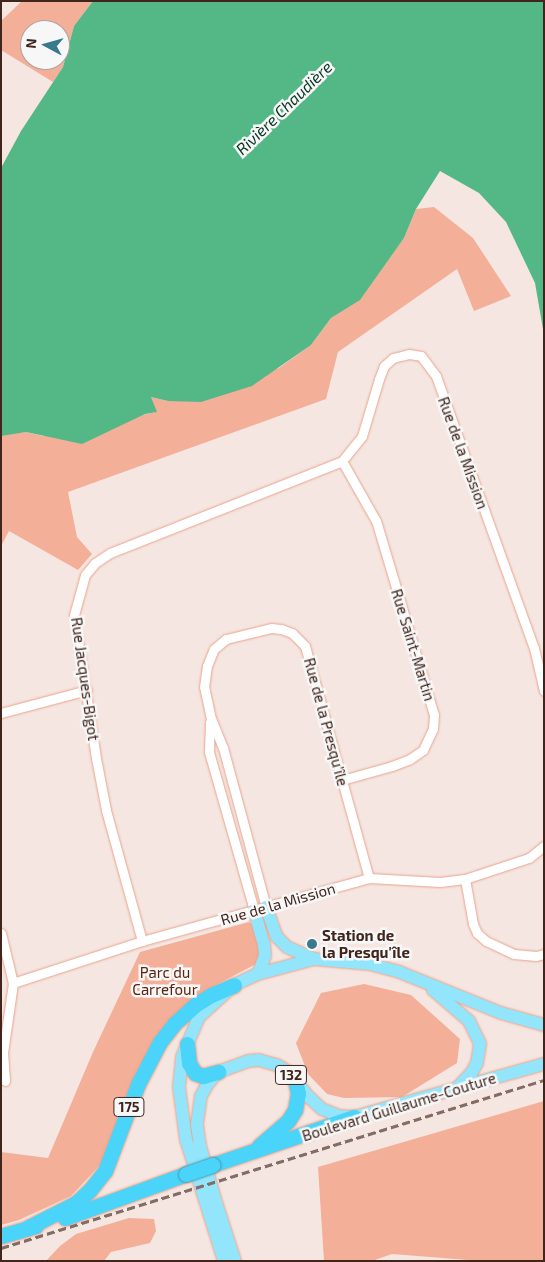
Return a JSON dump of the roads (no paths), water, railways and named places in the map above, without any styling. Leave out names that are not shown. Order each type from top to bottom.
[{"type":"highway","name":"175","points":[[27,1228],[76,1203],[90,1190],[105,1171],[138,1084],[160,1042],[175,1023],[195,1005],[211,995],[234,985]]},
{"type":"highway","points":[[187,1044],[189,1063],[195,1073],[203,1076],[218,1072]]},
{"type":"highway","points":[[254,1151],[288,1121],[295,1110],[298,1093],[295,1080]]},
{"type":"highway","name":"Boulevard Guillaume-Couture","points":[[254,1151],[354,1117]]},
{"type":"highway","name":"175","points":[[1,1236],[64,1218],[254,1151]]},
{"type":"main road","points":[[260,909],[277,938],[287,947],[314,959],[370,964],[397,970],[501,1013],[544,1025]]},
{"type":"main road","points":[[258,974],[265,956],[260,909]]},
{"type":"main road","points":[[224,1261],[183,1123],[179,1086],[180,1066],[199,1017],[234,985],[258,974],[314,959]]},
{"type":"main road","points":[[422,981],[469,1021],[478,1037],[480,1052],[477,1063],[472,1072],[456,1089]]},
{"type":"main road","name":"132","points":[[235,1261],[214,1200],[200,1146],[198,1124],[201,1096],[207,1084],[218,1072],[238,1062],[260,1060],[277,1065],[295,1080],[322,1109],[339,1116],[354,1117]]},
{"type":"main road","name":"Boulevard Guillaume-Couture","points":[[354,1117],[544,1064]]},
{"type":"street","name":"Rue de la Mission","points":[[342,461],[362,436],[384,366],[393,358],[409,354],[421,356],[436,376],[534,648],[544,691]]},
{"type":"street","name":"Rue Jacques-Bigot","points":[[142,942],[106,810],[96,758],[74,615],[85,575],[95,563],[110,553],[342,461]]},
{"type":"street","name":"Rue Saint-Martin","points":[[342,461],[376,521],[434,715],[433,729],[429,741],[423,750],[410,759],[342,780]]},
{"type":"street","name":"Rue de la Presqu'île","points":[[260,909],[223,748],[211,719],[204,688],[207,666],[214,649],[226,639],[271,628],[292,633],[305,646],[369,878]]},
{"type":"street","points":[[1,713],[87,690]]},
{"type":"street","name":"Rue de la Presqu'île","points":[[211,719],[209,752],[260,909]]},
{"type":"street","name":"Rue de la Mission","points":[[13,982],[142,942],[369,878],[440,882],[464,879],[529,858],[544,846]]},
{"type":"street","points":[[464,879],[473,924],[477,933],[486,941],[514,954],[536,956],[544,954]]},
{"type":"street","points":[[1,933],[13,982],[3,1052],[5,1081]]},
{"type":"water","name":"Rivière Chaudière","points":[[93,1],[544,1],[544,335],[535,283],[506,222],[479,193],[440,171],[416,209],[404,238],[360,300],[331,318],[311,345],[252,386],[201,402],[168,401],[151,397],[157,412],[145,414],[82,444],[26,432],[1,436],[1,168],[21,131],[61,70],[70,70],[70,41],[74,26]]},
{"type":"railway","points":[[1,1248],[544,1080]]},
{"type":"place","name":"Station de la Presqu'île","points":[[312,944]]},
{"type":"park label","name":"Parc du Carrefour","points":[[165,980]]}]
